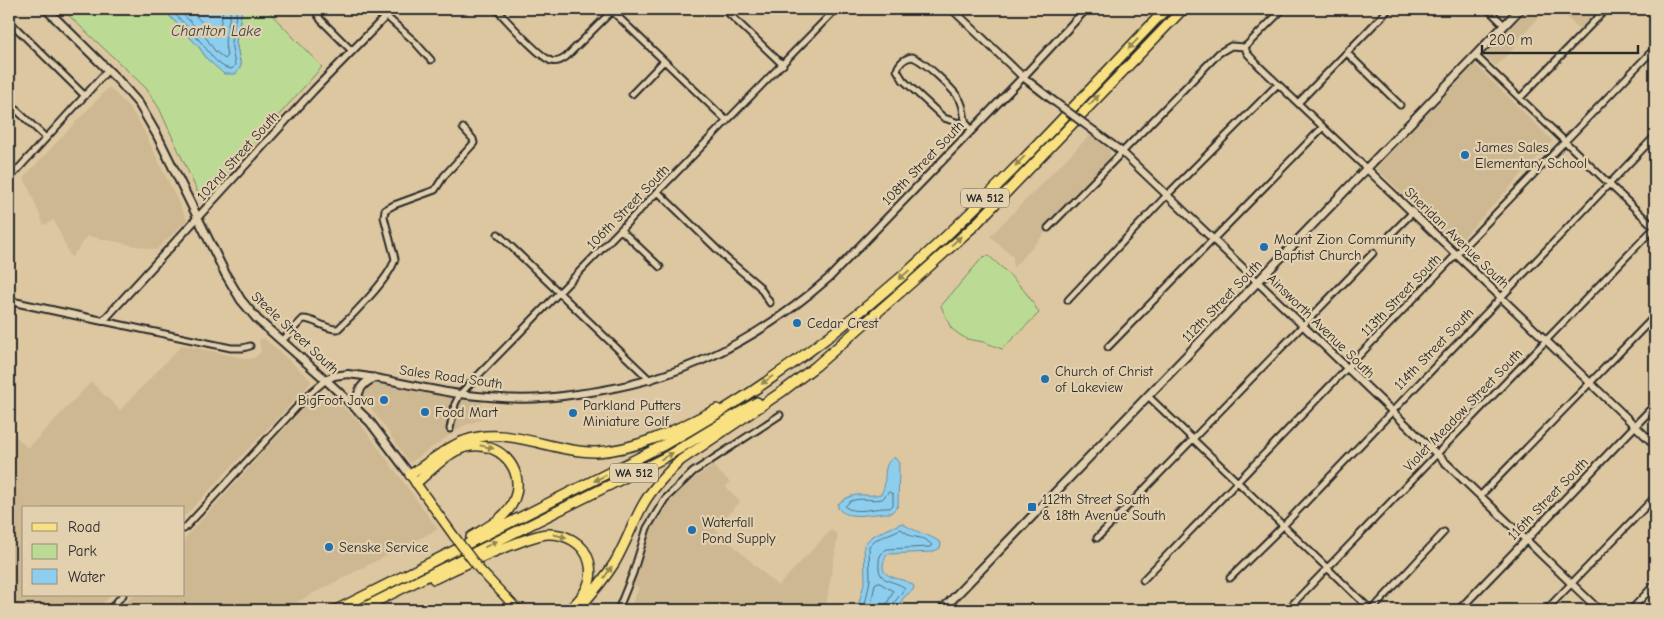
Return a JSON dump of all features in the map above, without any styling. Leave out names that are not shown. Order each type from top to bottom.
[{"type":"highway","name":"WA 512","points":[[336,610],[701,425],[828,337],[906,273],[984,200],[1166,9]]},
{"type":"highway","name":"WA 512","points":[[359,610],[664,458],[753,404],[854,332],[974,226],[1183,9]]},
{"type":"highway","points":[[577,610],[614,563],[644,504],[665,475],[681,460],[810,371],[854,332]]},
{"type":"highway","points":[[410,475],[458,444],[485,435],[586,452],[628,448],[684,425],[748,393]]},
{"type":"highway","points":[[393,581],[412,567],[472,536],[501,517],[514,500],[517,484],[513,466],[506,457],[495,449],[478,445],[457,451],[416,483]]},
{"type":"highway","points":[[400,590],[420,585],[536,536],[560,535],[582,548],[587,555],[591,570],[588,588],[580,600],[569,610]]},
{"type":"main road","name":"Steele Street South","points":[[46,9],[133,96],[144,112],[236,293],[258,319],[326,380],[376,430],[480,570],[518,610]]},
{"type":"main road","name":"112th Street South","points":[[942,610],[1520,9]]},
{"type":"main road","points":[[357,410],[357,396],[360,387],[374,378]]},
{"type":"street","points":[[314,9],[321,20],[352,51]]},
{"type":"street","name":"102nd Street South","points":[[103,321],[314,90],[393,9]]},
{"type":"street","points":[[496,9],[533,46],[551,61],[555,62],[566,57],[612,9],[727,121]]},
{"type":"street","points":[[725,9],[782,65]]},
{"type":"street","name":"106th Street South","points":[[450,429],[455,404],[460,394],[836,9]]},
{"type":"street","name":"Ainsworth Avenue South","points":[[952,9],[1023,77],[1122,152],[1599,610]]},
{"type":"street","name":"108th Street South","points":[[769,325],[830,277],[970,128],[1023,77],[1086,9]]},
{"type":"street","points":[[1048,228],[1219,53],[1231,46],[1245,46],[1283,9]]},
{"type":"street","points":[[1298,103],[1389,9]]},
{"type":"street","points":[[1488,9],[1504,25]]},
{"type":"street","points":[[1520,98],[1606,9]]},
{"type":"street","points":[[1646,9],[1655,17]]},
{"type":"street","points":[[386,16],[414,41],[430,60]]},
{"type":"street","points":[[9,21],[85,96]]},
{"type":"street","name":"Sheridan Avenue South","points":[[1245,46],[1247,54],[1655,445]]},
{"type":"street","name":"113th Street South","points":[[1143,580],[1655,48]]},
{"type":"street","points":[[1347,53],[1400,105]]},
{"type":"street","points":[[1475,55],[1655,227]]},
{"type":"street","points":[[916,58],[955,93],[962,104],[964,119],[970,128],[944,118],[903,80],[898,70],[899,65],[904,59],[916,58]]},
{"type":"street","points":[[632,94],[664,61]]},
{"type":"street","points":[[9,179],[108,70]]},
{"type":"street","points":[[1068,300],[1167,195],[1278,84]]},
{"type":"street","points":[[9,103],[46,138]]},
{"type":"street","points":[[1108,347],[1323,127]]},
{"type":"street","points":[[282,341],[302,320],[307,319],[332,329],[338,329],[374,290],[389,272],[395,259],[384,217],[385,210],[435,190],[444,176],[474,143],[473,139],[463,128]]},
{"type":"street","name":"114th Street South","points":[[1230,578],[1283,526],[1655,136]]},
{"type":"street","points":[[658,192],[727,259],[760,286],[770,303]]},
{"type":"street","points":[[1390,235],[1413,212]]},
{"type":"street","name":"Violet Meadow Street South","points":[[1287,610],[1655,227]]},
{"type":"street","points":[[621,230],[660,267]]},
{"type":"street","points":[[498,234],[650,380]]},
{"type":"street","points":[[1098,538],[1373,253]]},
{"type":"street","points":[[9,301],[231,348],[250,346]]},
{"type":"street","points":[[1480,496],[1655,316]]},
{"type":"street","name":"Sales Road South","points":[[326,380],[334,376],[348,374],[460,394],[504,398],[537,398],[604,391],[650,380],[699,362],[769,325]]},
{"type":"street","points":[[185,528],[308,395],[326,380]]},
{"type":"street","points":[[1148,396],[1371,610],[1444,532]]},
{"type":"street","name":"116th Street South","points":[[1459,610],[1655,406]]},
{"type":"street","points":[[618,610],[634,571],[647,528],[664,499],[693,472],[780,415]]},
{"type":"street","points":[[1546,610],[1655,497]]},
{"type":"street","points":[[1630,610],[1655,584]]},
{"type":"street","points":[[109,610],[122,596]]},
{"type":"shaded area","points":[[1527,9],[1547,9],[1496,66],[1484,55]]},
{"type":"shaded area","points":[[1558,9],[1600,9],[1580,30]]},
{"type":"shaded area","name":"James Sales Elementary School","points":[[1475,64],[1553,141],[1456,245],[1376,168]]},
{"type":"shaded area","points":[[109,87],[129,107],[140,123],[187,220],[156,250],[88,236],[71,258],[54,220],[44,225],[24,177]]},
{"type":"shaded area","points":[[1090,135],[1110,150],[1110,159],[1044,226],[1047,231],[1013,268],[1013,257],[990,236]]},
{"type":"shaded area","points":[[264,338],[310,379],[311,382],[307,387],[185,516],[185,506],[22,506],[22,596],[110,596],[97,610],[9,610],[9,430],[28,448],[91,382],[120,410],[182,345],[248,359],[254,358],[261,352],[259,340]]},
{"type":"shaded area","points":[[376,384],[482,401],[480,420],[463,426],[410,463],[364,398],[364,388]]},
{"type":"shaded area","points":[[321,391],[328,393],[356,419],[438,529],[281,610],[119,610],[132,596],[185,596],[185,538],[314,396]]},
{"type":"shaded area","points":[[713,466],[730,482],[726,487],[740,502],[715,529],[778,586],[831,530],[838,535],[825,610],[629,610],[639,588],[631,584],[651,529],[660,511],[683,486]]},
{"type":"green space","points":[[68,9],[163,9],[199,47],[207,59],[241,66],[236,42],[242,9],[270,9],[270,13],[322,67],[205,197],[199,195],[159,108],[146,88],[65,12]]},
{"type":"green space","points":[[989,256],[1023,290],[1039,313],[1002,349],[984,342],[967,339],[960,335],[951,328],[941,306],[983,257]]},
{"type":"water","name":"Charlton Lake","points":[[163,9],[242,9],[236,42],[241,66],[236,74],[224,74],[207,59],[199,47]]},
{"type":"water","points":[[893,458],[899,463],[898,506],[891,513],[849,515],[838,508],[838,504],[844,499],[855,495],[881,494],[887,465]]},
{"type":"water","points":[[902,523],[941,543],[940,548],[932,552],[887,554],[883,563],[883,569],[886,574],[909,583],[914,586],[913,590],[904,597],[896,610],[859,610],[865,580],[864,545],[872,536]]},
{"type":"place","name":"James Sales Elementary School","points":[[1465,155]]},
{"type":"place","name":"Mount Zion Community Baptist Church","points":[[1264,247]]},
{"type":"place","name":"Cedar Crest","points":[[797,323]]},
{"type":"place","name":"Church of Christ of Lakeview","points":[[1045,379]]},
{"type":"place","name":"BigFoot Java","points":[[384,400]]},
{"type":"place","name":"Food Mart","points":[[425,412]]},
{"type":"place","name":"Parkland Putters Miniature Golf","points":[[573,413]]},
{"type":"place","name":"112th Street South & 18th Avenue South","points":[[1032,507]]},
{"type":"place","name":"Waterfall Pond Supply","points":[[692,530]]},
{"type":"place","name":"Senske Service","points":[[329,547]]}]
